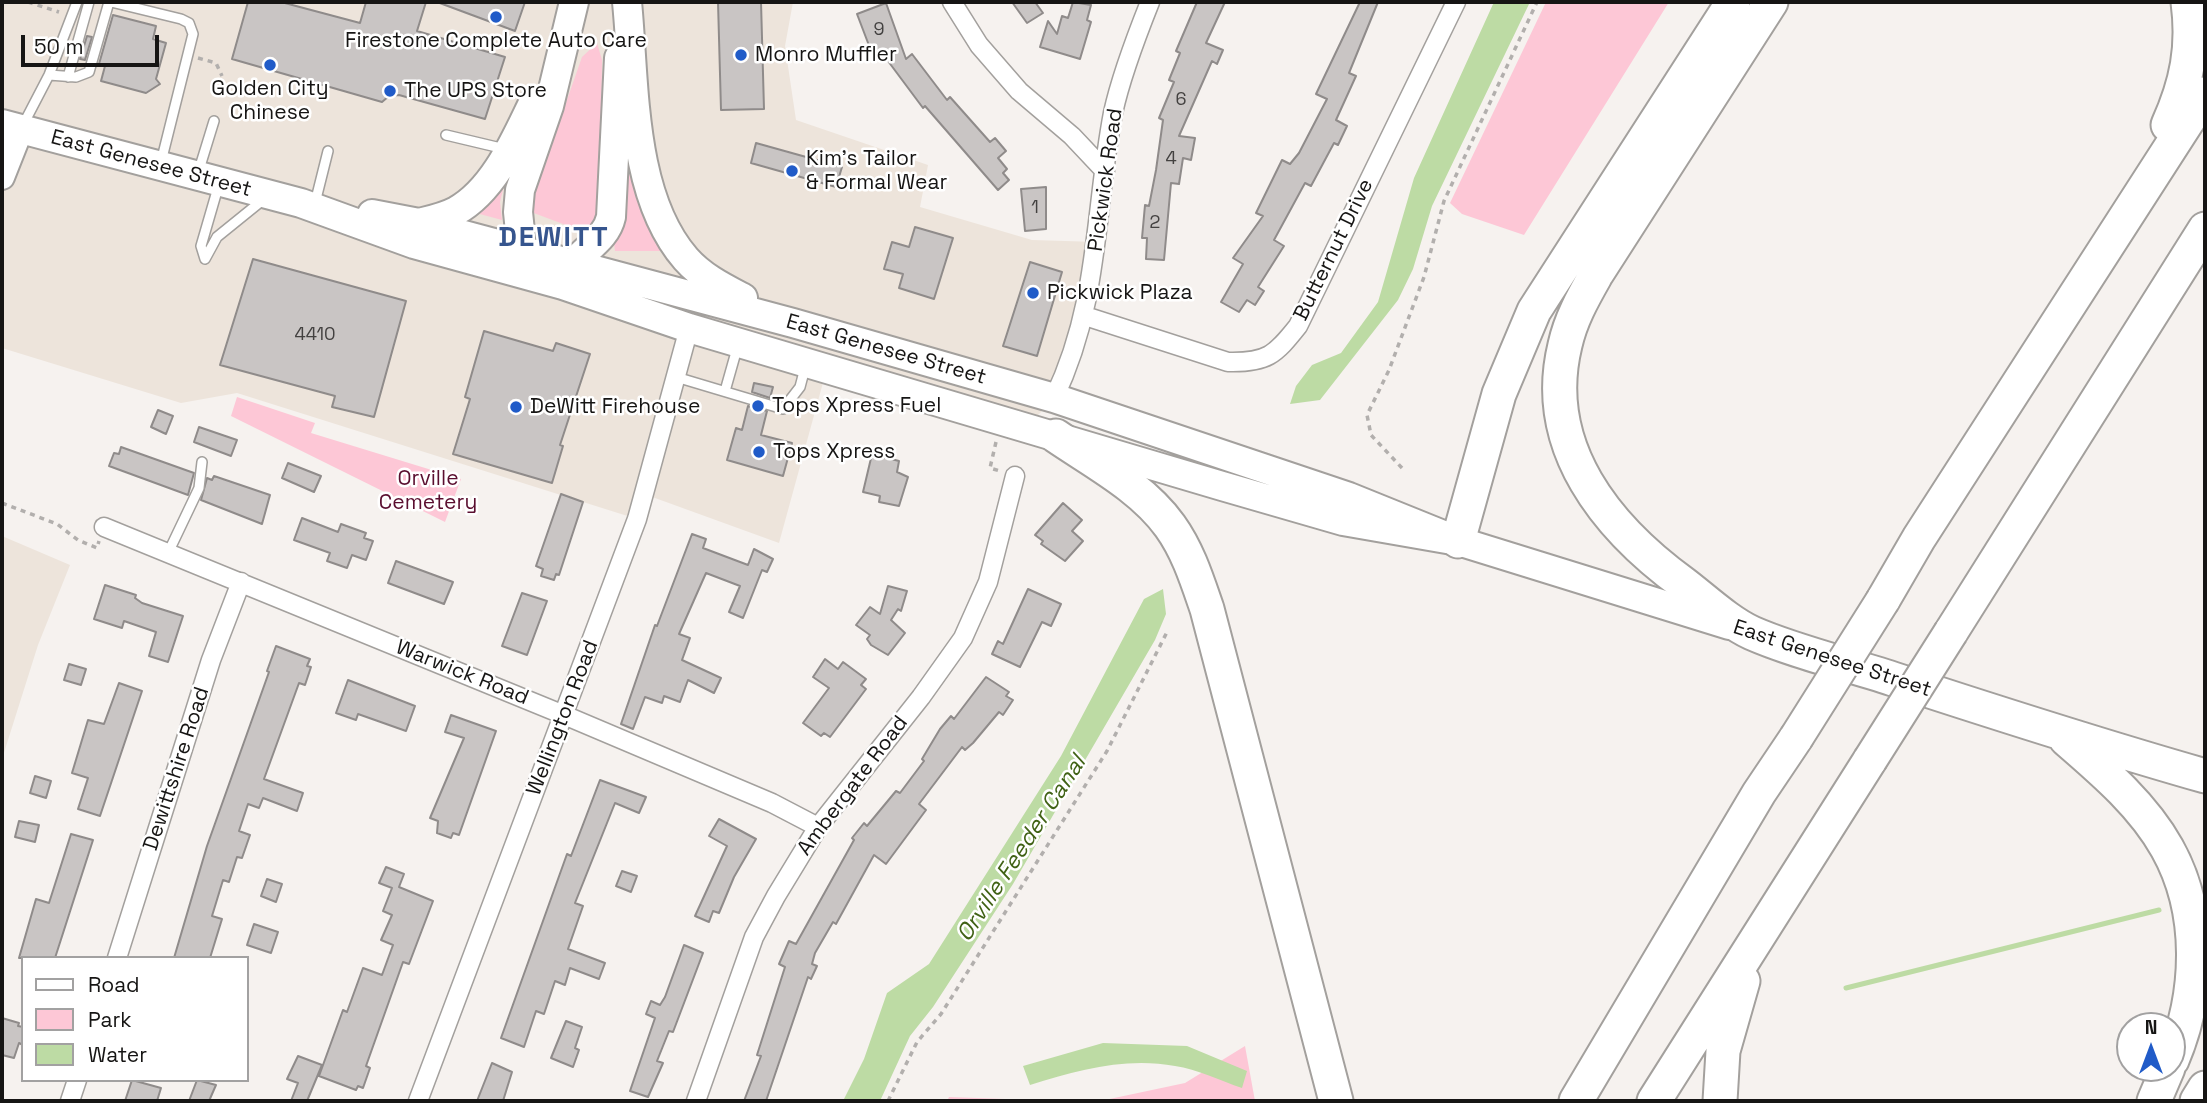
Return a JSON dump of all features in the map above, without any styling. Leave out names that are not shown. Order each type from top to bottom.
[{"type":"highway","points":[[1458,541],[1499,394],[1534,311],[1732,2]]},
{"type":"highway","points":[[1751,632],[1644,555],[1606,515],[1583,476],[1567,440],[1560,403],[1560,375],[1573,316],[1597,273],[1771,2]]},
{"type":"highway","points":[[2123,221],[2180,99],[2189,65],[2192,32],[2188,2]]},
{"type":"highway","points":[[1576,1101],[1759,793],[1883,600],[1919,538],[2205,94]]},
{"type":"highway","points":[[1654,1101],[2205,229]]},
{"type":"highway","points":[[2139,335],[2205,264]]},
{"type":"highway","points":[[1028,428],[1128,485],[1169,524],[1190,560],[1207,609],[1336,1101]]},
{"type":"highway","name":"East Genesee Street","points":[[1751,632],[2059,733],[2205,776]]},
{"type":"highway","points":[[2059,733],[2125,794],[2167,848],[2188,896],[2194,975],[2186,1013]]},
{"type":"highway","points":[[1720,1101],[1723,1051],[1754,943]]},
{"type":"highway","points":[[2154,1101],[2162,1082]]},
{"type":"highway","points":[[2197,1101],[2205,1088]]},
{"type":"main road","points":[[519,261],[520,190],[549,106],[574,2]]},
{"type":"main road","points":[[566,275],[604,234],[611,218],[618,65],[626,2]]},
{"type":"main road","points":[[626,2],[645,169],[670,237],[687,261],[713,282],[793,323]]},
{"type":"main road","points":[[419,223],[455,212],[470,201],[510,150],[568,32]]},
{"type":"main road","name":"East Genesee Street","points":[[11,127],[269,195],[419,223],[519,261],[566,275],[793,323],[1054,398],[1349,497],[1458,541],[1751,632]]},
{"type":"main road","name":"East Genesee Street","points":[[308,203],[414,244],[519,261]]},
{"type":"main road","name":"East Genesee Street","points":[[566,275],[689,328],[1343,521],[1458,541]]},
{"type":"main road","points":[[1028,428],[1054,398]]},
{"type":"street","points":[[952,2],[979,45],[1019,91],[1072,136],[1105,171]]},
{"type":"street","name":"Pickwick Road","points":[[1054,398],[1085,316],[1098,242],[1114,111],[1150,2]]},
{"type":"street","name":"Butternut Drive","points":[[1085,316],[1228,362],[1248,362],[1276,353],[1298,326],[1456,2]]},
{"type":"street","points":[[2,177],[11,127]]},
{"type":"street","name":"Wellington Road","points":[[418,1101],[637,519],[689,328]]},
{"type":"street","name":"Ambergate Road","points":[[696,1101],[754,937],[818,827],[921,697],[963,638],[988,582],[1015,476]]},
{"type":"street","name":"Warwick Road","points":[[104,527],[564,715],[772,803],[818,827]]},
{"type":"street","name":"Dewittshire Road","points":[[118,956],[211,660],[241,582]]},
{"type":"street","points":[[70,1101],[76,1082]]},
{"type":"lane","points":[[11,127],[49,75],[77,2]]},
{"type":"lane","points":[[68,77],[89,2]]},
{"type":"lane","points":[[49,75],[68,77],[89,72],[110,2],[189,23],[193,34],[189,57],[159,167]]},
{"type":"lane","points":[[214,121],[201,246],[205,259],[217,237],[269,195]]},
{"type":"lane","points":[[446,135],[510,150]]},
{"type":"lane","points":[[308,203],[328,151]]},
{"type":"lane","points":[[725,391],[738,342]]},
{"type":"lane","points":[[676,377],[783,409],[800,387],[807,362]]},
{"type":"lane","points":[[168,553],[199,488],[202,462]]},
{"type":"path","points":[[28,2],[52,9]]},
{"type":"path","points":[[1402,468],[1371,435],[1367,415],[1389,370],[1424,277],[1444,201],[1537,2]]},
{"type":"path","points":[[189,57],[216,63],[222,76]]},
{"type":"path","points":[[1015,476],[990,468],[1028,428]]},
{"type":"path","points":[[2,503],[67,529],[78,540],[97,548],[104,527]]},
{"type":"path","points":[[888,1101],[917,1042],[948,1002],[1107,751],[1167,632]]},
{"type":"shaded area","points":[[2,2],[793,2],[785,46],[796,120],[928,165],[920,207],[1032,240],[1098,242],[1054,398],[1027,427],[827,368],[779,543],[644,494],[637,519],[237,393],[181,403],[2,348]]},
{"type":"shaded area","points":[[2,536],[70,565],[38,645],[2,759]]},
{"type":"green space","points":[[1546,2],[1669,2],[1524,235],[1462,214],[1450,203]]},
{"type":"green space","points":[[597,43],[602,60],[600,207],[590,234],[531,212],[532,200],[582,57]]},
{"type":"green space","points":[[623,172],[631,172],[643,210],[661,251],[615,251],[614,243],[620,228]]},
{"type":"green space","points":[[507,173],[500,202],[502,220],[476,213]]},
{"type":"green space","name":"Orville Cemetery","points":[[237,397],[315,423],[311,433],[461,479],[445,522],[231,416]]},
{"type":"green space","points":[[1245,1046],[1255,1101],[1100,1101],[1185,1083]]},
{"type":"green space","points":[[949,1097],[1061,1101],[947,1101]]},
{"type":"water","points":[[1494,2],[1530,2],[1432,206],[1413,269],[1398,300],[1320,400],[1290,404],[1296,386],[1312,365],[1341,353],[1378,302],[1414,178]]},
{"type":"water","name":"Orville Feeder Canal","points":[[1163,589],[1166,614],[1155,640],[1013,884],[933,1007],[910,1036],[880,1101],[843,1101],[864,1059],[887,993],[929,964],[1061,756],[1144,599]]},
{"type":"water","points":[[1103,1043],[1187,1046],[1247,1071],[1242,1088],[1200,1072],[1138,1063],[1102,1066],[1030,1085],[1023,1066]]},
{"type":"building","points":[[248,2],[281,2],[360,23],[366,2],[426,2],[417,31],[505,57],[485,119],[399,95],[389,96],[382,102],[232,59]]},
{"type":"building","name":"Firestone Complete Auto Care","points":[[437,2],[525,2],[515,31]]},
{"type":"building","name":"Monro Muffler","points":[[718,2],[761,2],[764,109],[721,110]]},
{"type":"building","points":[[1012,2],[1035,2],[1043,13],[1027,23]]},
{"type":"building","points":[[1073,2],[1091,5],[1087,20],[1091,22],[1080,59],[1040,47],[1048,21],[1057,34],[1062,16],[1068,18]]},
{"type":"building","points":[[1197,2],[1225,2],[1206,43],[1223,50],[1217,64],[1212,61],[1179,136],[1195,138],[1191,160],[1183,158],[1179,184],[1171,183],[1164,260],[1146,259],[1147,238],[1142,238],[1145,205],[1149,206],[1156,170],[1163,120],[1159,118],[1174,82],[1169,80],[1180,53],[1176,51]]},
{"type":"building","points":[[1360,2],[1378,2],[1349,73],[1356,76],[1336,120],[1347,126],[1338,145],[1334,143],[1311,186],[1305,183],[1274,240],[1284,246],[1258,287],[1264,291],[1255,305],[1247,300],[1239,312],[1221,302],[1243,264],[1233,258],[1263,216],[1256,213],[1282,160],[1290,164],[1299,153],[1327,99],[1316,94]]},
{"type":"building","points":[[886,3],[906,59],[912,54],[947,100],[950,97],[990,142],[995,138],[1006,151],[998,158],[1007,169],[1003,173],[1009,180],[998,190],[925,106],[923,108],[882,53],[873,56],[857,14]]},
{"type":"building","points":[[113,15],[156,26],[153,39],[166,43],[156,79],[160,84],[146,93],[101,81],[105,66],[99,64]]},
{"type":"building","points":[[87,36],[92,37],[85,60],[80,59]]},
{"type":"building","points":[[756,143],[842,167],[836,187],[751,163]]},
{"type":"building","points":[[1046,187],[1046,229],[1025,231],[1021,189]]},
{"type":"building","points":[[915,227],[953,238],[934,299],[899,288],[903,274],[884,269],[892,242],[909,247]]},
{"type":"building","points":[[253,259],[406,301],[374,417],[332,407],[335,396],[220,365]]},
{"type":"building","name":"Pickwick Plaza","points":[[1030,262],[1062,272],[1037,356],[1003,346]]},
{"type":"building","name":"DeWitt Firehouse","points":[[484,331],[553,351],[556,343],[590,354],[560,445],[563,446],[552,483],[453,454],[470,399],[465,397]]},
{"type":"building","points":[[754,383],[773,387],[770,398],[752,392]]},
{"type":"building","name":"Tops Xpress","points":[[748,406],[767,411],[761,435],[792,443],[783,476],[727,460],[736,428],[742,430]]},
{"type":"building","points":[[158,410],[173,416],[166,434],[151,427]]},
{"type":"building","points":[[199,427],[237,440],[231,456],[194,442]]},
{"type":"building","points":[[121,447],[194,473],[188,495],[109,466],[114,453],[119,454]]},
{"type":"building","points":[[872,454],[899,461],[897,472],[908,477],[899,506],[879,502],[880,496],[863,492]]},
{"type":"building","points":[[288,463],[321,476],[314,492],[282,478]]},
{"type":"building","points":[[214,476],[270,495],[262,524],[201,500],[207,478],[212,480]]},
{"type":"building","points":[[561,494],[583,502],[559,575],[556,574],[554,580],[541,576],[543,569],[536,566]]},
{"type":"building","points":[[1063,503],[1082,520],[1072,531],[1083,541],[1065,561],[1041,544],[1043,541],[1035,535]]},
{"type":"building","points":[[302,518],[338,532],[341,524],[366,533],[364,538],[373,541],[366,560],[352,555],[347,568],[327,561],[330,553],[294,540]]},
{"type":"building","points":[[692,534],[706,539],[703,548],[748,565],[754,549],[773,559],[767,572],[762,570],[743,618],[729,612],[740,586],[706,573],[679,634],[690,638],[682,660],[721,678],[714,693],[688,680],[680,702],[664,696],[662,703],[645,697],[633,729],[621,724],[655,625],[657,626]]},
{"type":"building","points":[[396,561],[453,582],[444,604],[388,583]]},
{"type":"building","points":[[105,585],[136,595],[135,598],[142,603],[183,616],[168,662],[149,656],[156,632],[124,621],[122,628],[94,619]]},
{"type":"building","points":[[888,586],[907,591],[901,611],[898,609],[891,620],[905,633],[888,655],[871,645],[867,639],[870,635],[856,625],[870,607],[880,614]]},
{"type":"building","points":[[1028,589],[1061,604],[1051,626],[1042,622],[1020,667],[992,654],[998,641],[1003,644]]},
{"type":"building","points":[[522,593],[547,601],[527,655],[502,646]]},
{"type":"building","points":[[276,646],[310,659],[307,666],[311,667],[305,685],[299,683],[264,779],[303,793],[297,811],[263,798],[259,808],[248,804],[239,831],[250,835],[242,858],[237,857],[229,882],[223,880],[212,916],[222,919],[211,956],[175,956],[207,846],[269,672],[267,671]]},
{"type":"building","points":[[825,659],[838,669],[843,662],[866,679],[861,685],[866,689],[830,737],[824,733],[821,736],[803,723],[829,688],[813,677]]},
{"type":"building","points":[[69,664],[86,669],[81,685],[64,680]]},
{"type":"building","points":[[986,677],[1009,692],[1006,696],[1013,700],[1003,715],[999,712],[973,743],[965,750],[962,747],[919,804],[926,810],[886,864],[874,855],[836,924],[833,922],[815,953],[812,964],[817,966],[811,979],[808,977],[766,1101],[744,1101],[761,1056],[757,1055],[785,967],[779,964],[789,941],[796,944],[854,840],[852,838],[864,823],[867,826],[896,791],[900,793],[924,761],[922,759],[940,729],[951,716],[954,719]]},
{"type":"building","points":[[348,680],[415,706],[406,731],[358,714],[356,720],[336,713]]},
{"type":"building","points":[[119,683],[142,691],[100,816],[78,809],[88,778],[72,773],[88,720],[104,724]]},
{"type":"building","points":[[451,715],[496,731],[459,835],[453,833],[451,838],[437,833],[438,821],[430,818],[464,738],[445,732]]},
{"type":"building","points":[[35,776],[51,781],[46,798],[30,793]]},
{"type":"building","points":[[600,780],[646,797],[639,813],[615,803],[575,903],[583,906],[568,949],[605,963],[599,979],[570,968],[565,985],[555,981],[544,1014],[536,1011],[524,1047],[501,1038],[567,854],[571,856]]},
{"type":"building","points":[[719,819],[756,839],[734,877],[719,913],[713,911],[709,922],[695,916],[727,846],[709,836]]},
{"type":"building","points":[[19,821],[39,825],[35,842],[15,837]]},
{"type":"building","points":[[71,834],[93,840],[56,956],[19,958],[36,899],[49,903]]},
{"type":"building","points":[[386,867],[404,874],[399,887],[433,901],[409,964],[403,962],[366,1066],[370,1068],[363,1088],[358,1086],[356,1090],[319,1076],[343,1010],[347,1012],[363,968],[382,975],[393,945],[381,940],[392,915],[383,911],[392,888],[379,883]]},
{"type":"building","points":[[622,871],[637,876],[631,892],[616,886]]},
{"type":"building","points":[[267,879],[282,884],[276,902],[261,896]]},
{"type":"building","points":[[254,924],[278,932],[271,953],[247,945]]},
{"type":"building","points":[[684,945],[703,953],[673,1032],[669,1031],[657,1061],[663,1063],[648,1097],[630,1091],[655,1018],[646,1014],[651,1001],[660,1005],[665,997]]},
{"type":"building","points":[[2,1018],[19,1023],[21,1044],[19,1043],[14,1058],[2,1055]]},
{"type":"building","points":[[566,1021],[582,1027],[575,1048],[579,1050],[573,1067],[551,1058]]},
{"type":"building","points":[[298,1056],[322,1065],[307,1101],[291,1101],[298,1083],[287,1079]]},
{"type":"building","points":[[492,1063],[512,1072],[503,1101],[477,1101]]},
{"type":"building","points":[[131,1082],[161,1088],[157,1101],[125,1101]]},
{"type":"building","points":[[196,1082],[216,1085],[209,1101],[189,1101]]},
{"type":"waterway","points":[[1846,988],[2159,910]]},
{"type":"place","name":"Firestone Complete Auto Care","points":[[496,17]]},
{"type":"place","name":"Monro Muffler","points":[[741,55]]},
{"type":"place","name":"Golden City Chinese","points":[[270,65]]},
{"type":"place","name":"The UPS Store","points":[[390,91]]},
{"type":"place","name":"Kim's Tailor & Formal Wear","points":[[792,171]]},
{"type":"place","name":"Pickwick Plaza","points":[[1033,293]]},
{"type":"place","name":"Tops Xpress Fuel","points":[[758,406]]},
{"type":"place","name":"DeWitt Firehouse","points":[[516,407]]},
{"type":"place","name":"Tops Xpress","points":[[759,452]]},
{"type":"district","name":"DEWITT","points":[[554,238]]}]
